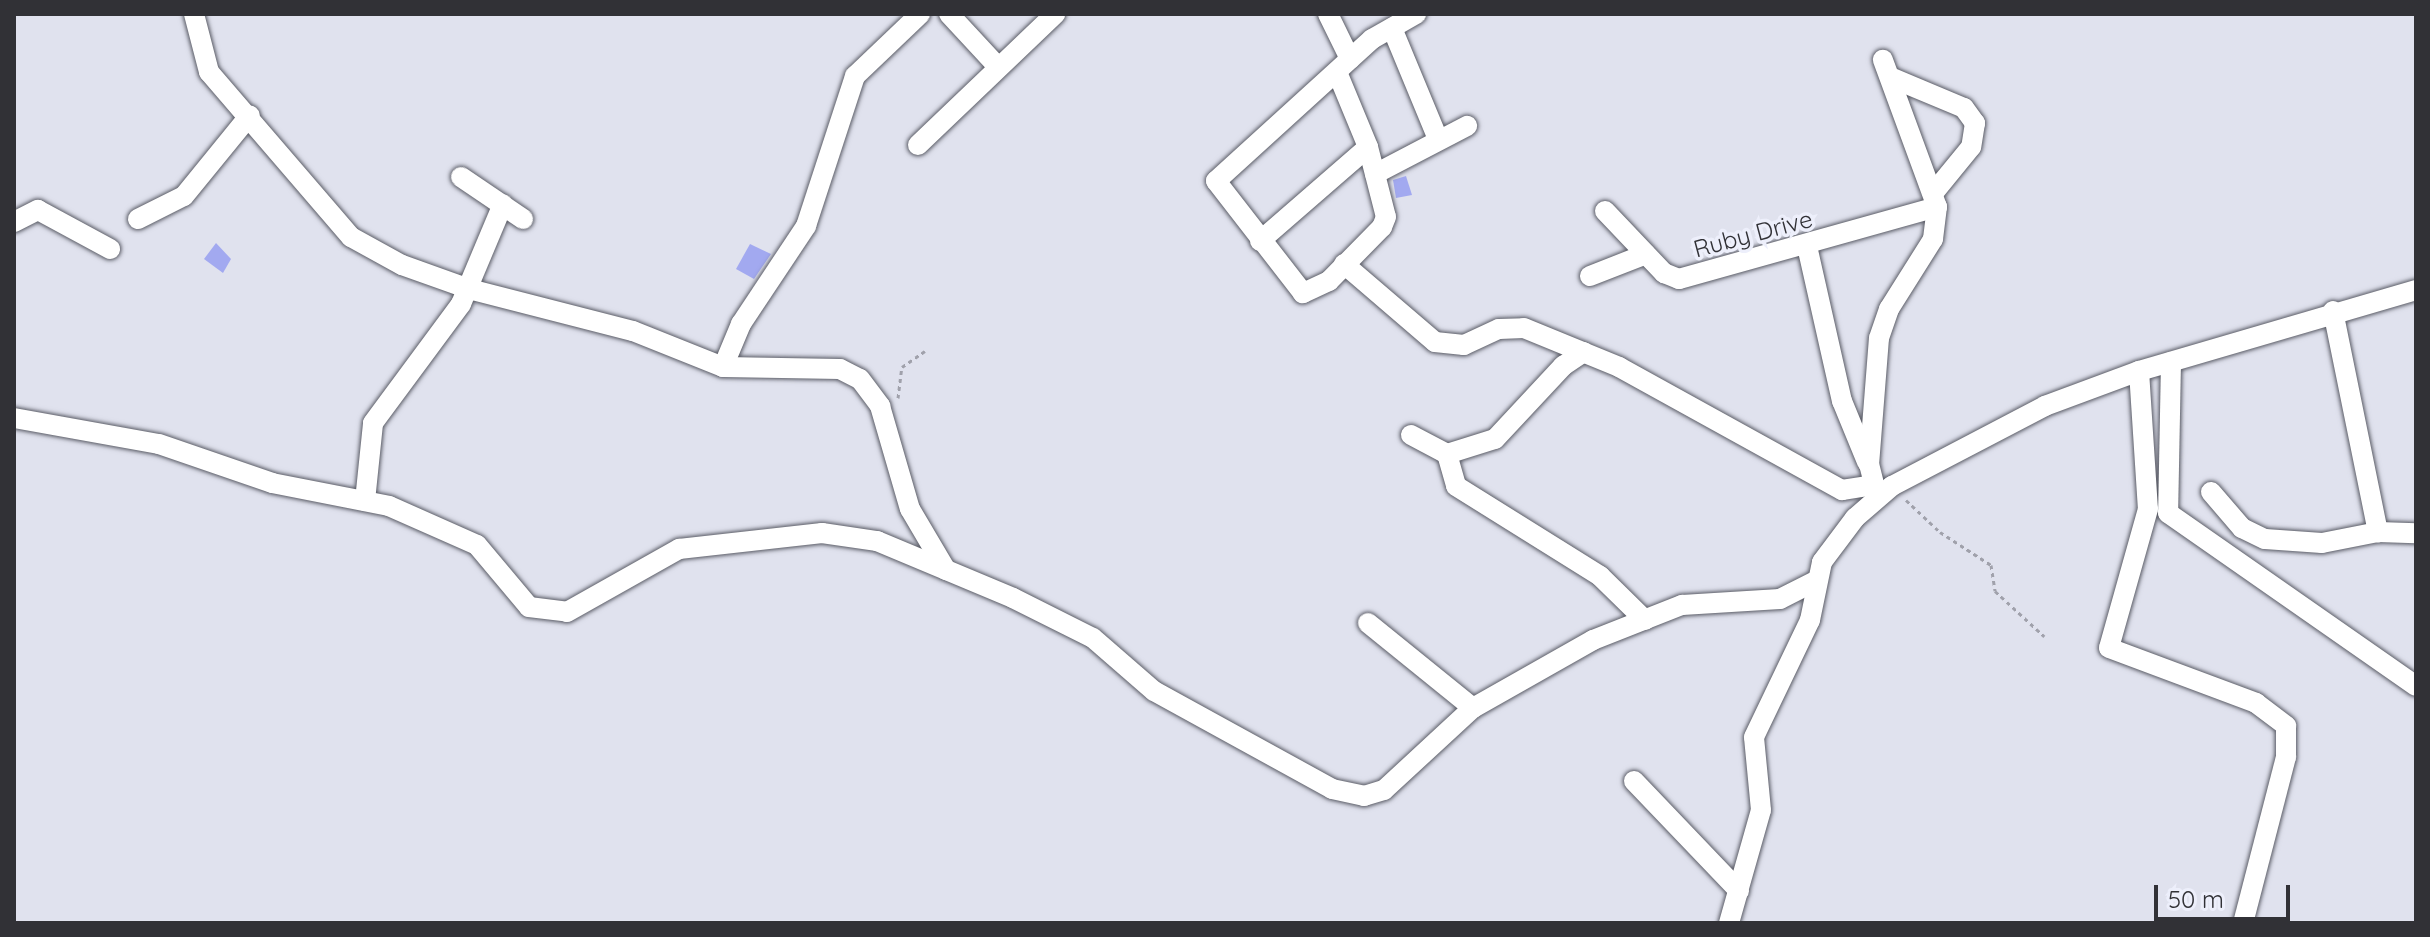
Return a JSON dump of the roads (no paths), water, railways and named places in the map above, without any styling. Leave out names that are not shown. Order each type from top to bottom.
[{"type":"street","points":[[194,14],[209,72],[250,115],[351,237],[402,265],[469,289],[633,331],[723,367],[840,369],[860,379],[880,406],[910,509],[946,570]]},
{"type":"street","points":[[723,367],[741,324],[806,226],[855,76],[920,14]]},
{"type":"street","points":[[949,14],[998,67]]},
{"type":"street","points":[[918,145],[1055,14]]},
{"type":"street","points":[[1328,14],[1344,65],[1368,147],[1385,221],[1329,281],[1303,293],[1216,181],[1344,65],[1392,28],[1416,14]]},
{"type":"street","points":[[1392,28],[1438,139]]},
{"type":"street","points":[[1729,923],[1761,810],[1754,737],[1810,620],[1815,581],[1822,562],[1878,484],[1879,338],[1889,309],[1933,239],[1936,199],[1886,69],[1971,114],[1976,134],[1971,147],[1936,199]]},
{"type":"street","points":[[138,219],[184,196],[250,115]]},
{"type":"street","points":[[1375,174],[1467,126]]},
{"type":"street","points":[[1260,241],[1368,147]]},
{"type":"street","points":[[461,177],[523,219]]},
{"type":"street","name":"Ruby Drive","points":[[1605,211],[1646,254],[1679,279],[1807,246],[1936,199]]},
{"type":"street","points":[[365,501],[373,423],[469,289],[503,204]]},
{"type":"street","points":[[14,222],[38,210],[110,249]]},
{"type":"street","points":[[1807,246],[1842,401],[1878,484]]},
{"type":"street","points":[[1590,276],[1646,254]]},
{"type":"street","points":[[1344,264],[1435,342],[1464,345],[1510,327],[1584,352],[1842,490],[1878,484],[2045,406],[2139,371],[2333,311],[2416,290]]},
{"type":"street","points":[[2333,311],[2378,532]]},
{"type":"street","points":[[1411,435],[1447,454],[1495,439],[1563,366],[1584,352]]},
{"type":"street","points":[[2171,362],[2168,513],[2416,686]]},
{"type":"street","points":[[2139,371],[2148,509],[2109,648],[2256,703],[2286,726],[2286,757],[2243,923]]},
{"type":"street","points":[[14,418],[159,444],[272,483],[365,501],[435,523],[477,545],[529,607],[567,612],[679,549],[836,535],[877,541],[1093,638],[1154,691],[1347,794],[1384,790],[1473,708],[1593,640],[1682,605],[1780,599],[1815,581]]},
{"type":"street","points":[[1447,454],[1456,486],[1600,576],[1645,620]]},
{"type":"street","points":[[2211,492],[2242,528],[2265,539],[2322,543],[2378,532],[2416,533]]},
{"type":"street","points":[[1368,623],[1473,708]]},
{"type":"street","points":[[1634,781],[1739,891]]}]
